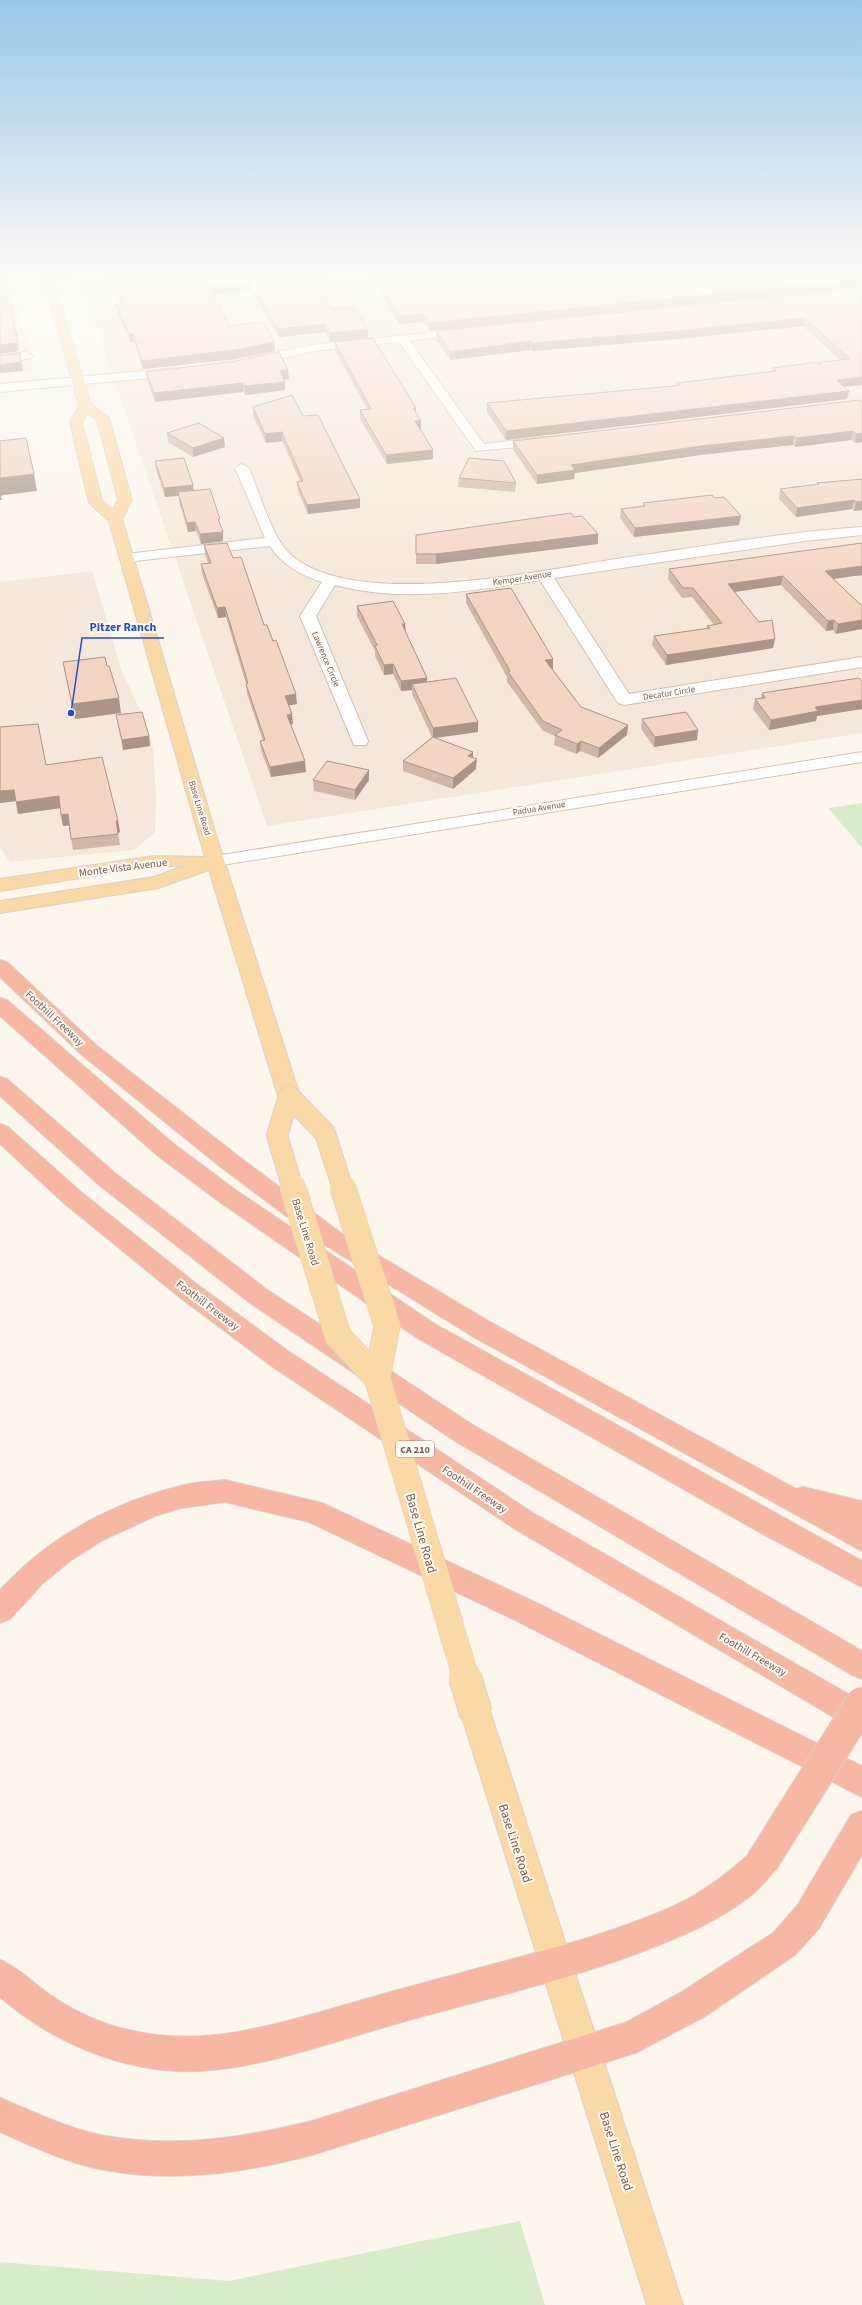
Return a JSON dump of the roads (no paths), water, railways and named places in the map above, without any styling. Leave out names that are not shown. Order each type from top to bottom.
[{"type":"highway","name":"Foothill Freeway","points":[[0,966],[89,1050],[230,1162],[333,1239],[481,1329],[862,1539]]},
{"type":"highway","points":[[0,1005],[172,1154],[229,1197],[426,1331],[770,1525],[862,1575]]},
{"type":"highway","points":[[0,1084],[106,1179],[258,1296],[464,1433],[862,1666]]},
{"type":"highway","name":"Foothill Freeway","points":[[0,1132],[73,1198],[174,1280],[278,1358],[524,1521],[862,1718]]},
{"type":"highway","points":[[771,1490],[862,1513]]},
{"type":"highway","points":[[0,1610],[32,1575],[60,1552],[93,1532],[121,1518],[151,1506],[181,1497],[225,1491],[313,1511],[527,1612],[862,1782]]},
{"type":"highway","points":[[0,1976],[23,1997],[75,2029],[121,2046],[176,2054],[215,2053],[259,2046],[555,1962],[648,1933],[695,1914],[726,1896],[745,1880],[762,1862],[862,1703]]},
{"type":"highway","points":[[0,2115],[51,2137],[106,2153],[145,2158],[191,2159],[260,2151],[312,2138],[586,2053],[635,2036],[692,2005],[784,1944],[808,1917],[862,1826]]},
{"type":"main road","points":[[79,385],[85,406],[103,418],[125,500],[115,519],[96,503],[76,422],[85,406]]},
{"type":"main road","name":"Base Line Road","points":[[115,519],[216,861],[289,1096],[325,1133],[387,1326],[377,1378]]},
{"type":"main road","name":"Monte Vista Avenue","points":[[0,885],[154,861],[216,861]]},
{"type":"main road","name":"Monte Vista Avenue","points":[[0,907],[158,882],[216,861]]},
{"type":"main road","name":"Base Line Road","points":[[289,1096],[277,1135],[338,1336],[377,1378],[476,1714],[555,1962],[586,2053],[665,2305]]},
{"type":"street","points":[[0,388],[45,385]]},
{"type":"street","points":[[436,385],[481,448],[552,440]]},
{"type":"street","name":"Kemper Avenue","points":[[242,468],[274,541],[285,557],[304,570],[330,581],[376,588],[425,589],[462,587],[832,533],[862,531]]},
{"type":"street","points":[[126,558],[274,541]]},
{"type":"street","name":"Decatur Circle","points":[[544,574],[624,700],[862,662]]},
{"type":"street","name":"Lawrence Circle","points":[[330,581],[308,616],[360,740]]},
{"type":"street","name":"Padua Avenue","points":[[216,861],[862,757]]},
{"type":"place","name":"Pitzer Ranch","points":[[71,713]]}]
